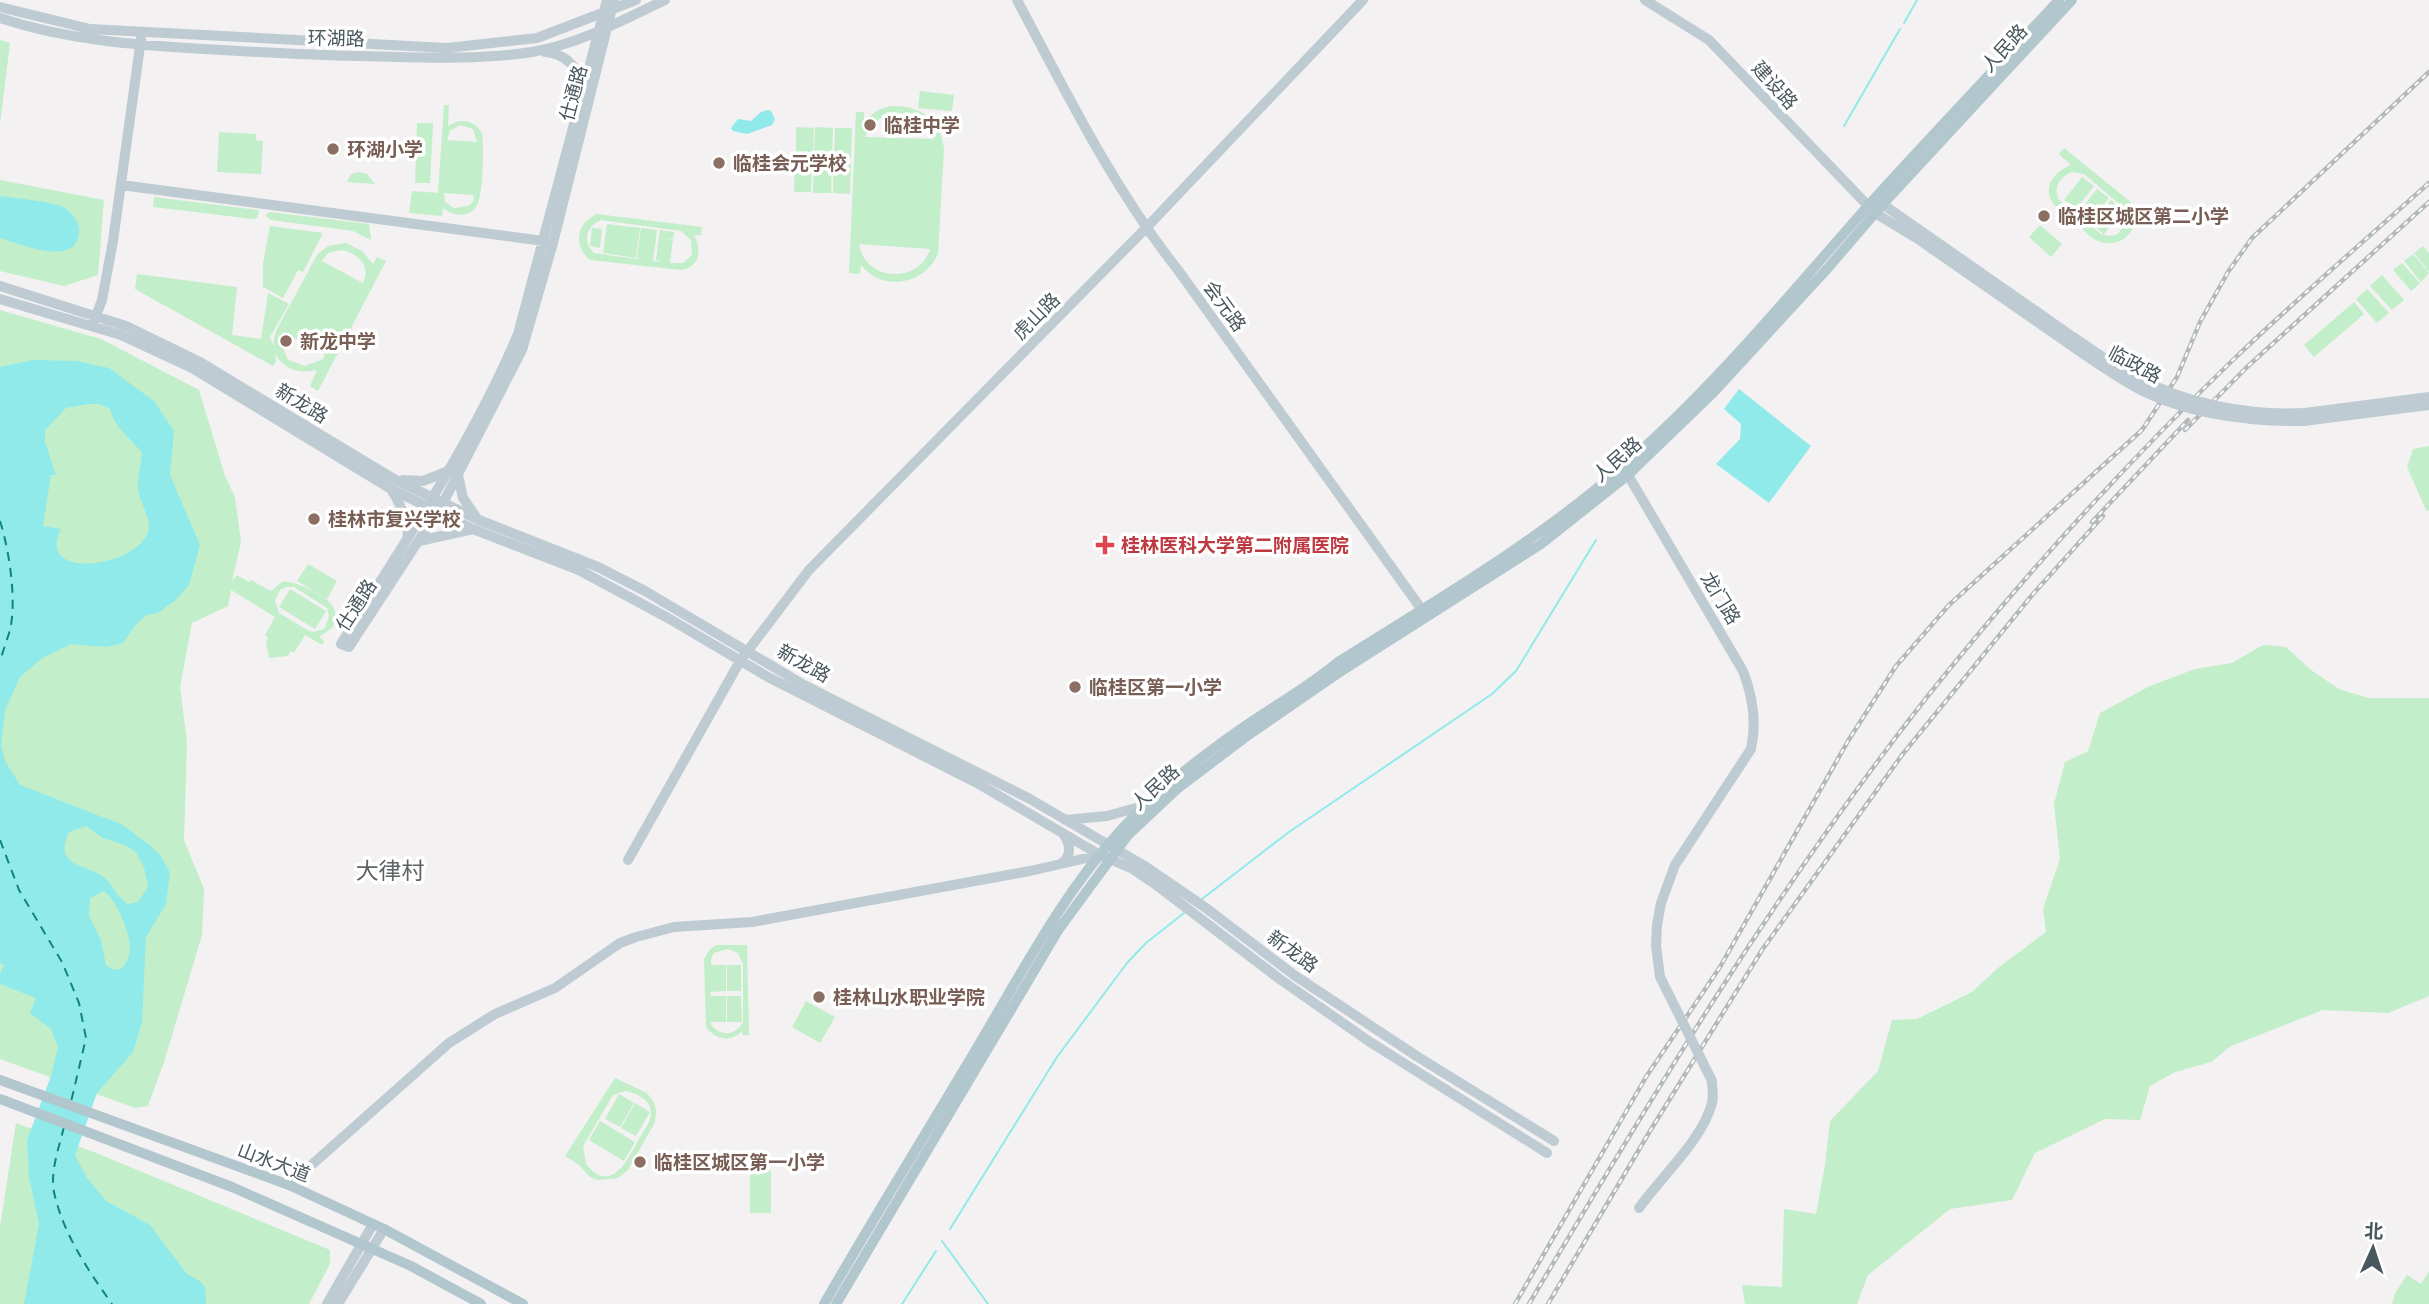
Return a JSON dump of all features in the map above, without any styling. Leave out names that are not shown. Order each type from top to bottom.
[{"type":"main road","name":"人民路","points":[[1109,852],[1121,829],[1171,782],[1242,728],[1338,663],[1541,544],[1628,475],[1711,395],[2059,0]]},
{"type":"main road","name":"人民路","points":[[1109,852],[1177,789],[1225,752],[1535,537],[1622,468],[1693,400],[2072,0]]},
{"type":"main road","points":[[824,1304],[1048,928],[1109,852]]},
{"type":"main road","points":[[836,1304],[1059,929],[1109,852]]},
{"type":"main road","name":"山水大道","points":[[0,1080],[289,1185],[384,1229],[523,1304]]},
{"type":"main road","name":"山水大道","points":[[0,1099],[232,1186],[411,1266],[481,1304]]},
{"type":"street","name":"仕通路","points":[[454,473],[432,497],[341,643],[349,647],[437,513],[454,473],[522,350],[610,8],[607,0]]},
{"type":"street","name":"环湖路","points":[[0,6],[90,29],[447,48],[537,38],[636,0]]},
{"type":"street","name":"环湖路","points":[[0,18],[37,29],[141,46],[299,55],[440,58],[531,52],[558,47],[665,0]]},
{"type":"street","name":"会元路","points":[[1017,0],[1086,128],[1145,229],[1178,270],[1425,614]]},
{"type":"street","name":"虎山路","points":[[628,859],[740,661],[808,570],[1145,229],[1363,0]]},
{"type":"street","name":"建设路","points":[[1648,1],[1709,40],[1875,206]]},
{"type":"street","name":"仕通路","points":[[549,242],[585,84],[604,29]]},
{"type":"street","points":[[92,325],[102,300],[109,264],[141,32]]},
{"type":"street","points":[[531,52],[555,52],[566,58],[585,84]]},
{"type":"street","points":[[121,185],[549,242]]},
{"type":"street","name":"临政路","points":[[1875,206],[1918,239],[2144,391],[2179,404],[2252,421],[2429,405]]},
{"type":"street","name":"新龙路","points":[[0,286],[97,315],[200,362],[437,513],[598,567],[645,591],[804,685],[980,772],[1065,820],[1133,869],[1170,888],[1304,982],[1418,1057],[1554,1141]]},
{"type":"street","name":"新龙路","points":[[0,299],[121,335],[191,368],[392,484],[432,497],[476,524],[579,570],[740,661],[977,783],[1063,834],[1109,852]]},
{"type":"street","name":"临政路","points":[[2305,417],[2429,397]]},
{"type":"street","points":[[408,535],[406,520],[392,484],[423,481],[454,473],[476,524],[419,541]]},
{"type":"street","name":"龙门路","points":[[1628,475],[1744,671],[1754,705],[1754,736],[1751,749],[1675,864],[1661,903],[1656,945],[1660,977],[1712,1081],[1713,1100],[1698,1135],[1639,1208]]},
{"type":"street","points":[[1065,820],[1107,816],[1147,805]]},
{"type":"street","points":[[1062,863],[1067,860],[1069,852],[1068,841],[1063,834]]},
{"type":"street","points":[[289,1185],[449,1043],[495,1014],[555,988],[620,943],[674,927],[752,922],[1109,852]]},
{"type":"street","name":"新龙路","points":[[1202,912],[1281,980],[1359,1034],[1547,1153]]},
{"type":"street","points":[[338,1304],[367,1246],[373,1224]]},
{"type":"street","points":[[327,1304],[367,1246],[384,1229]]},
{"type":"green space","points":[[0,40],[10,43],[0,124]]},
{"type":"green space","points":[[920,91],[954,95],[952,111],[918,108]]},
{"type":"green space","points":[[444,105],[449,105],[448,126],[466,121],[475,125],[482,133],[481,186],[477,206],[464,215],[453,214],[443,208],[442,216],[409,213],[412,191],[438,193]],"holes":[[[460,125],[473,129],[477,142],[447,140],[450,131]],[[444,193],[474,195],[473,202],[468,206],[454,208],[445,202]]]},
{"type":"green space","points":[[901,106],[920,111],[939,129],[944,149],[938,254],[923,273],[902,281],[880,279],[861,265],[860,274],[849,273],[856,112],[864,112],[864,121],[878,110]],"holes":[[[898,113],[920,120],[934,139],[865,137],[870,127],[878,120]],[[859,244],[930,249],[930,250],[924,261],[915,269],[892,274],[871,266],[863,257]]]},
{"type":"green space","points":[[417,123],[433,123],[430,183],[415,183]]},
{"type":"green space","points":[[796,127],[814,128],[813,159],[796,159]]},
{"type":"green space","points":[[815,127],[833,128],[832,159],[814,159]]},
{"type":"green space","points":[[835,128],[852,128],[851,159],[834,159]]},
{"type":"green space","points":[[219,132],[256,134],[256,140],[263,141],[261,174],[217,172]]},
{"type":"green space","points":[[2064,148],[2143,212],[2124,239],[2109,243],[2095,240],[2055,206],[2050,197],[2050,185],[2056,175],[2071,165],[2059,154]],"holes":[[[2072,172],[2084,174],[2124,208],[2126,221],[2118,234],[2101,234],[2058,199],[2057,187],[2064,177]]]},
{"type":"green space","points":[[795,161],[812,161],[811,192],[794,192]]},
{"type":"green space","points":[[814,162],[832,162],[831,193],[813,193]]},
{"type":"green space","points":[[833,162],[851,163],[850,194],[833,193]]},
{"type":"green space","points":[[351,174],[367,174],[375,184],[347,182]]},
{"type":"green space","points":[[2082,177],[2094,186],[2076,209],[2064,200]]},
{"type":"green space","points":[[0,180],[104,200],[98,275],[64,286],[0,271]]},
{"type":"green space","points":[[2097,189],[2109,198],[2091,221],[2079,212]]},
{"type":"green space","points":[[154,197],[258,210],[259,213],[257,218],[253,219],[153,207]]},
{"type":"green space","points":[[2111,200],[2123,210],[2104,234],[2091,224]]},
{"type":"green space","points":[[270,212],[369,224],[371,240],[353,231],[271,220],[265,215]]},
{"type":"green space","points":[[597,214],[702,227],[701,235],[694,235],[698,257],[696,262],[681,270],[590,260],[581,248],[579,235],[581,228]],"holes":[[[601,220],[681,231],[691,240],[692,255],[683,263],[670,263],[673,240],[664,238],[673,239],[674,232],[660,230],[656,260],[663,262],[653,261],[657,230],[641,228],[637,258],[644,260],[594,253],[587,239],[589,230]]]},
{"type":"green space","points":[[607,224],[640,228],[636,258],[603,253]]},
{"type":"green space","points":[[2040,225],[2062,244],[2051,257],[2029,237]]},
{"type":"green space","points":[[270,226],[323,233],[303,272],[298,270],[283,298],[263,287],[263,263]]},
{"type":"green space","points":[[592,228],[602,229],[600,248],[590,246]]},
{"type":"green space","points":[[346,243],[362,251],[373,264],[377,257],[386,261],[318,391],[310,386],[317,370],[293,369],[283,364],[275,354],[276,361],[273,366],[135,289],[137,274],[237,287],[232,335],[261,339],[268,293],[289,304],[270,337],[273,345],[276,331],[317,255],[328,246]],"holes":[[[341,250],[361,261],[366,271],[363,283],[322,261],[328,253]],[[283,332],[325,354],[323,359],[305,366],[288,360],[281,344]]]},
{"type":"green space","points":[[2423,246],[2429,253],[2429,272],[2414,253]]},
{"type":"green space","points":[[2413,254],[2429,273],[2421,282],[2404,261]]},
{"type":"green space","points":[[2402,263],[2420,283],[2411,291],[2393,270]]},
{"type":"green space","points":[[2382,275],[2404,300],[2392,310],[2370,286]]},
{"type":"green space","points":[[2367,289],[2389,313],[2377,323],[2356,299]]},
{"type":"green space","points":[[2354,302],[2364,314],[2314,357],[2304,345]]},
{"type":"green space","points":[[0,310],[101,339],[199,390],[225,476],[235,497],[241,542],[232,581],[237,575],[271,591],[282,582],[301,586],[328,601],[334,608],[335,616],[333,627],[319,637],[324,641],[322,645],[305,635],[294,653],[291,651],[288,656],[269,658],[266,642],[268,638],[265,635],[275,617],[231,590],[228,606],[192,623],[180,687],[187,743],[184,840],[204,889],[202,935],[148,1106],[135,1108],[0,1059]],"holes":[[[294,587],[327,608],[329,617],[324,629],[309,631],[279,613],[275,600],[280,590]]]},
{"type":"green space","points":[[2429,446],[2429,511],[2426,510],[2407,467],[2413,449]]},
{"type":"green space","points":[[308,564],[337,581],[327,599],[297,581]]},
{"type":"green space","points":[[290,589],[326,611],[315,629],[279,607]]},
{"type":"green space","points":[[2263,645],[2286,647],[2311,670],[2339,689],[2368,698],[2429,698],[2429,996],[2388,1013],[2323,1010],[2231,1046],[2211,1062],[2175,1072],[2150,1086],[2140,1120],[2105,1119],[2035,1153],[2012,1200],[1950,1209],[1868,1275],[1857,1304],[1745,1304],[1742,1285],[1782,1287],[1784,1209],[1816,1214],[1830,1121],[1878,1071],[1892,1020],[1917,1019],[1972,992],[1998,968],[2046,932],[2043,909],[2060,859],[2054,804],[2065,762],[2088,751],[2100,713],[2150,686],[2195,669],[2232,663]]},
{"type":"green space","points":[[716,945],[747,945],[749,1035],[742,1035],[742,1031],[733,1037],[723,1038],[714,1035],[706,1027],[704,959]],"holes":[[[728,949],[738,953],[743,964],[743,1022],[736,1030],[723,1033],[714,1028],[711,1022],[726,1022],[726,996],[711,996],[710,992],[726,991],[726,965],[711,965],[711,959],[714,953]]]},
{"type":"green space","points":[[727,965],[741,965],[741,991],[727,991]]},
{"type":"green space","points":[[727,996],[741,996],[742,1022],[727,1022]]},
{"type":"green space","points":[[806,1001],[835,1017],[820,1043],[792,1027]]},
{"type":"green space","points":[[615,1078],[647,1093],[654,1102],[655,1122],[628,1170],[618,1178],[598,1180],[590,1177],[579,1165],[565,1156]],"holes":[[[625,1091],[643,1098],[651,1109],[650,1120],[624,1164],[618,1171],[603,1176],[595,1173],[586,1164],[583,1146],[613,1095]]]},
{"type":"green space","points":[[619,1094],[634,1103],[620,1127],[605,1119]]},
{"type":"green space","points":[[635,1103],[650,1112],[636,1136],[621,1128]]},
{"type":"green space","points":[[600,1121],[635,1142],[624,1161],[589,1140]]},
{"type":"green space","points":[[16,1123],[99,1154],[330,1250],[330,1264],[309,1304],[0,1304],[0,1227]]},
{"type":"green space","points":[[750,1171],[771,1171],[771,1213],[750,1213]]},
{"type":"green space","points":[[2429,1271],[2429,1304],[2392,1304],[2395,1293],[2407,1275],[2421,1284]]},
{"type":"water","points":[[768,110],[775,119],[772,125],[747,134],[733,131],[731,128],[738,119],[751,121],[761,112]]},
{"type":"water","points":[[0,196],[65,208],[78,225],[76,242],[69,249],[47,251],[0,238]]},
{"type":"water","points":[[33,360],[76,361],[109,368],[154,401],[174,431],[170,475],[200,545],[189,585],[177,599],[158,613],[146,615],[123,643],[107,647],[71,644],[41,659],[20,677],[5,710],[1,745],[5,761],[20,785],[123,825],[161,856],[170,873],[166,904],[146,937],[142,1022],[133,1052],[97,1093],[75,1155],[87,1178],[106,1201],[150,1225],[187,1274],[199,1280],[205,1287],[206,1304],[24,1304],[39,1224],[29,1177],[27,1140],[51,1076],[58,1047],[51,1029],[30,1013],[36,998],[0,984],[4,965],[0,963],[0,367]],"holes":[[[100,404],[110,409],[119,427],[142,453],[138,490],[149,527],[140,544],[126,554],[90,564],[74,562],[62,556],[57,546],[61,529],[43,526],[51,475],[56,475],[45,442],[45,430],[66,408]],[[86,826],[103,838],[125,845],[136,852],[144,867],[148,887],[138,902],[128,904],[102,876],[67,857],[65,843],[69,832]],[[103,891],[121,914],[130,944],[127,961],[117,970],[106,965],[101,940],[89,916],[90,898]]]},
{"type":"water","points":[[1739,389],[1811,446],[1769,503],[1716,464],[1740,439],[1741,424],[1724,409]]},
{"type":"waterway","points":[[1904,23],[1917,0]]},
{"type":"waterway","points":[[1844,126],[1900,29]]},
{"type":"waterway","points":[[1202,899],[1289,832],[1492,694],[1516,671],[1596,540]]},
{"type":"waterway","points":[[950,1229],[1057,1057],[1127,963],[1146,943],[1184,913]]},
{"type":"waterway","points":[[942,1241],[988,1304]]},
{"type":"waterway","points":[[902,1304],[936,1251]]},
{"type":"ferry route","points":[[0,521],[9,560],[13,604],[10,630],[0,661]]},
{"type":"ferry route","points":[[0,840],[19,890],[62,962],[79,1003],[86,1038],[71,1102]]},
{"type":"ferry route","points":[[64,1127],[53,1176],[58,1207],[77,1251],[112,1304]]},
{"type":"railway","points":[[1515,1304],[1646,1077],[1720,967],[1848,741],[1896,666],[1949,605],[2142,430],[2177,377],[2200,322],[2228,272],[2252,238],[2429,72]]},
{"type":"railway","points":[[1529,1304],[1718,994],[1819,843],[1927,697],[2037,565],[2114,480],[2194,398],[2429,183]]},
{"type":"railway","points":[[2185,430],[2247,367],[2429,202]]},
{"type":"railway","points":[[2092,522],[2188,420]]},
{"type":"railway","points":[[1548,1304],[1650,1131],[1762,950],[1902,755],[2033,594],[2103,516]]},
{"type":"place","name":"临桂中学","points":[[870,125]]},
{"type":"place","name":"环湖小学","points":[[333,149]]},
{"type":"place","name":"临桂会元学校","points":[[719,163]]},
{"type":"place","name":"临桂区城区第二小学","points":[[2044,216]]},
{"type":"place","name":"新龙中学","points":[[286,341]]},
{"type":"place","name":"桂林市复兴学校","points":[[314,519]]},
{"type":"place","name":"桂林医科大学第二附属医院","points":[[1105,545]]},
{"type":"place","name":"临桂区第一小学","points":[[1075,687]]},
{"type":"place","name":"桂林山水职业学院","points":[[819,997]]},
{"type":"place","name":"临桂区城区第一小学","points":[[640,1162]]},
{"type":"district","name":"大律村","points":[[390,871]]}]
